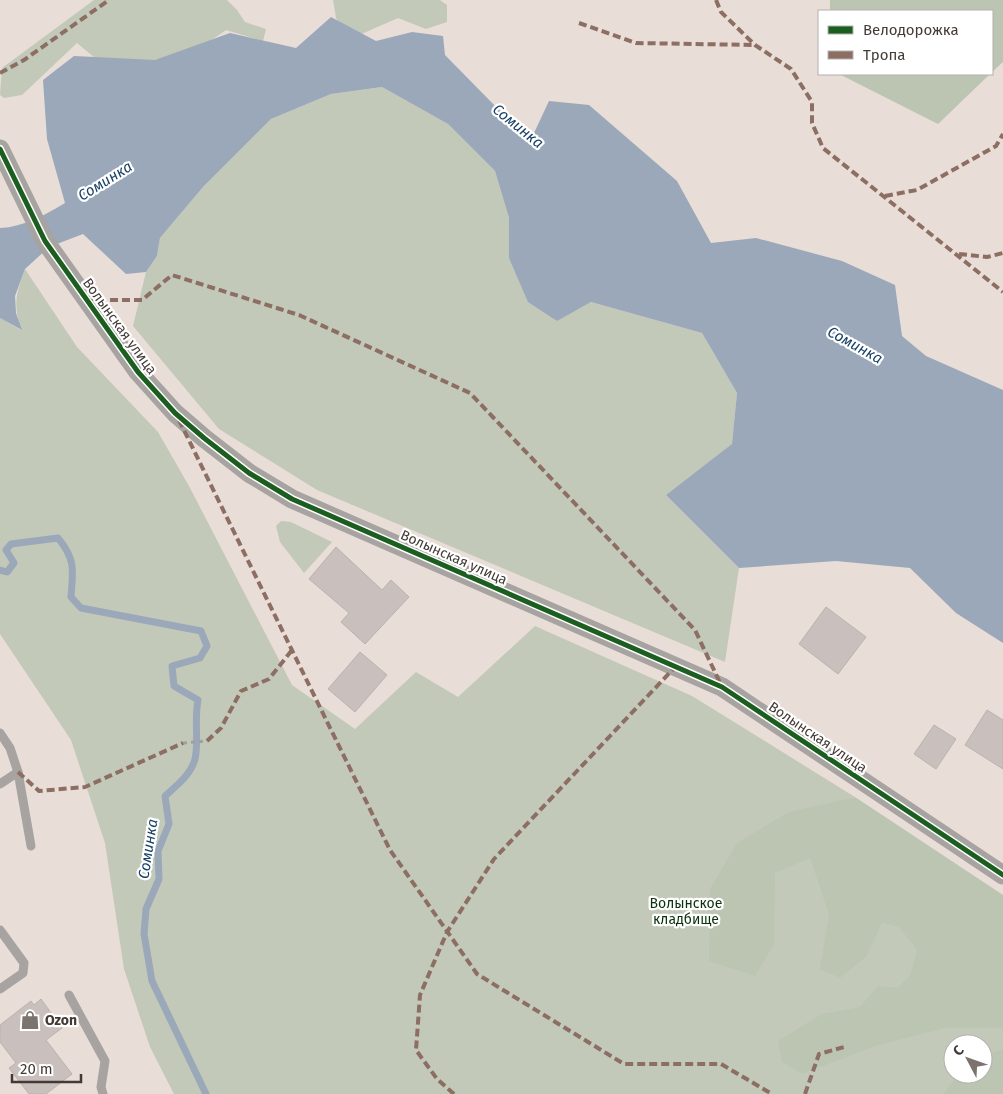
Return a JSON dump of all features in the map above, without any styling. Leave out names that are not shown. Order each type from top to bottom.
[{"type":"street","name":"Волынская улица","points":[[0,149],[45,241],[138,372],[175,413],[226,456],[265,484],[292,499],[722,687],[1003,875]]},
{"type":"lane","points":[[0,733],[10,748],[18,772],[31,846]]},
{"type":"lane","points":[[0,784],[18,772]]},
{"type":"lane","points":[[0,930],[24,963],[23,972],[0,989]]},
{"type":"lane","points":[[69,995],[105,1060],[101,1087],[103,1094]]},
{"type":"path","points":[[183,743],[207,740]]},
{"type":"green space","points":[[94,0],[227,0],[245,22],[266,29],[263,41],[226,30],[197,50],[149,65],[95,58],[77,43],[22,95],[4,98],[0,95],[2,68]]},
{"type":"green space","points":[[333,0],[440,0],[447,5],[447,22],[426,29],[398,18],[350,39],[336,18]]},
{"type":"green space","points":[[830,0],[1003,0],[1003,62],[993,71],[993,10],[830,10]]},
{"type":"green space","points":[[841,75],[989,75],[938,124]]},
{"type":"green space","points":[[382,87],[448,124],[495,171],[509,218],[509,258],[556,321],[591,302],[702,333],[737,393],[732,445],[666,495],[739,568],[725,662],[317,490],[219,429],[133,326],[146,272],[157,256],[160,238],[203,187],[271,119],[331,94]]},
{"type":"green space","name":"Волынское кладбище","points":[[25,269],[77,347],[158,432],[189,486],[292,685],[355,729],[416,672],[458,697],[535,626],[692,696],[855,797],[847,799],[1003,904],[1003,1094],[174,1094],[150,1047],[124,969],[105,843],[71,740],[0,634],[0,318],[21,330],[16,306]]},
{"type":"green space","points":[[281,521],[291,522],[332,542],[304,573],[280,542],[276,526]]},
{"type":"green space","points":[[855,797],[1003,895],[1003,1032],[1002,1028],[945,1028],[875,1046],[802,1074],[782,1062],[778,1041],[822,1014],[860,1007],[878,986],[897,988],[910,976],[917,950],[899,927],[882,923],[866,957],[840,978],[820,969],[829,915],[810,858],[775,873],[774,944],[755,976],[709,961],[710,889],[737,843],[789,812]]},
{"type":"green space","points":[[1003,1049],[1003,1094],[943,1094],[951,1084],[993,1084],[993,1052]]},
{"type":"water","points":[[331,17],[376,41],[412,32],[443,36],[445,55],[499,110],[534,133],[549,101],[589,105],[677,181],[711,243],[756,238],[842,261],[895,285],[902,336],[926,356],[1003,390],[1003,643],[956,613],[910,568],[836,561],[739,568],[666,495],[732,444],[737,393],[702,333],[591,302],[557,321],[528,302],[509,258],[509,218],[495,171],[448,124],[382,87],[331,94],[271,119],[203,187],[160,238],[157,256],[146,272],[126,274],[83,234],[49,247],[25,269],[15,296],[16,313],[22,330],[0,318],[0,228],[26,223],[65,203],[47,139],[43,80],[74,56],[155,60],[230,33],[296,48]]},
{"type":"building","points":[[336,547],[382,590],[391,580],[409,597],[365,644],[341,622],[349,613],[309,579]]},
{"type":"building","points":[[826,607],[866,637],[838,674],[799,644]]},
{"type":"building","points":[[360,652],[387,675],[355,712],[328,689]]},
{"type":"building","points":[[987,710],[1003,720],[1003,769],[965,745]]},
{"type":"building","points":[[934,725],[956,739],[936,769],[914,754]]},
{"type":"building","points":[[41,999],[62,1028],[46,1040],[72,1074],[46,1094],[29,1094],[9,1068],[16,1063],[0,1042],[0,1025],[31,1001],[34,1005]]},
{"type":"waterway","name":"Соминка","points":[[0,570],[7,572],[14,563],[6,550],[11,544],[58,538],[71,559],[71,597],[81,608],[201,631],[207,646],[200,658],[172,666],[174,686],[198,700],[196,752],[193,765],[187,775],[165,796],[169,824],[158,851],[159,879],[146,909],[144,934],[152,981],[206,1094]]},
{"type":"marked path","points":[[0,73],[24,60],[109,0]]},
{"type":"marked path","points":[[716,0],[721,12],[755,45],[791,69],[812,102],[812,123],[823,148],[1003,292]]},
{"type":"marked path","points":[[579,23],[636,43],[755,45]]},
{"type":"marked path","points":[[885,196],[917,190],[996,146],[1003,134]]},
{"type":"marked path","points":[[959,254],[987,257],[1003,253]]},
{"type":"marked path","points":[[86,300],[142,300],[172,275],[299,315],[470,393],[695,630],[722,687]]},
{"type":"marked path","points":[[179,420],[390,850],[477,974],[624,1064],[721,1064],[772,1094]]},
{"type":"marked path","points":[[207,741],[221,728],[241,691],[269,679],[292,650]]},
{"type":"marked path","points":[[454,1094],[437,1079],[416,1050],[420,995],[447,932],[494,859],[676,666]]},
{"type":"marked path","points":[[18,772],[39,791],[85,787],[183,743]]},
{"type":"marked path","points":[[805,1094],[819,1054],[844,1047]]},
{"type":"cycle path","points":[[0,149],[45,241],[138,372],[175,413],[249,473],[292,499],[722,687],[1003,875]]},
{"type":"place","name":"Ozon","points":[[30,1020]]}]
